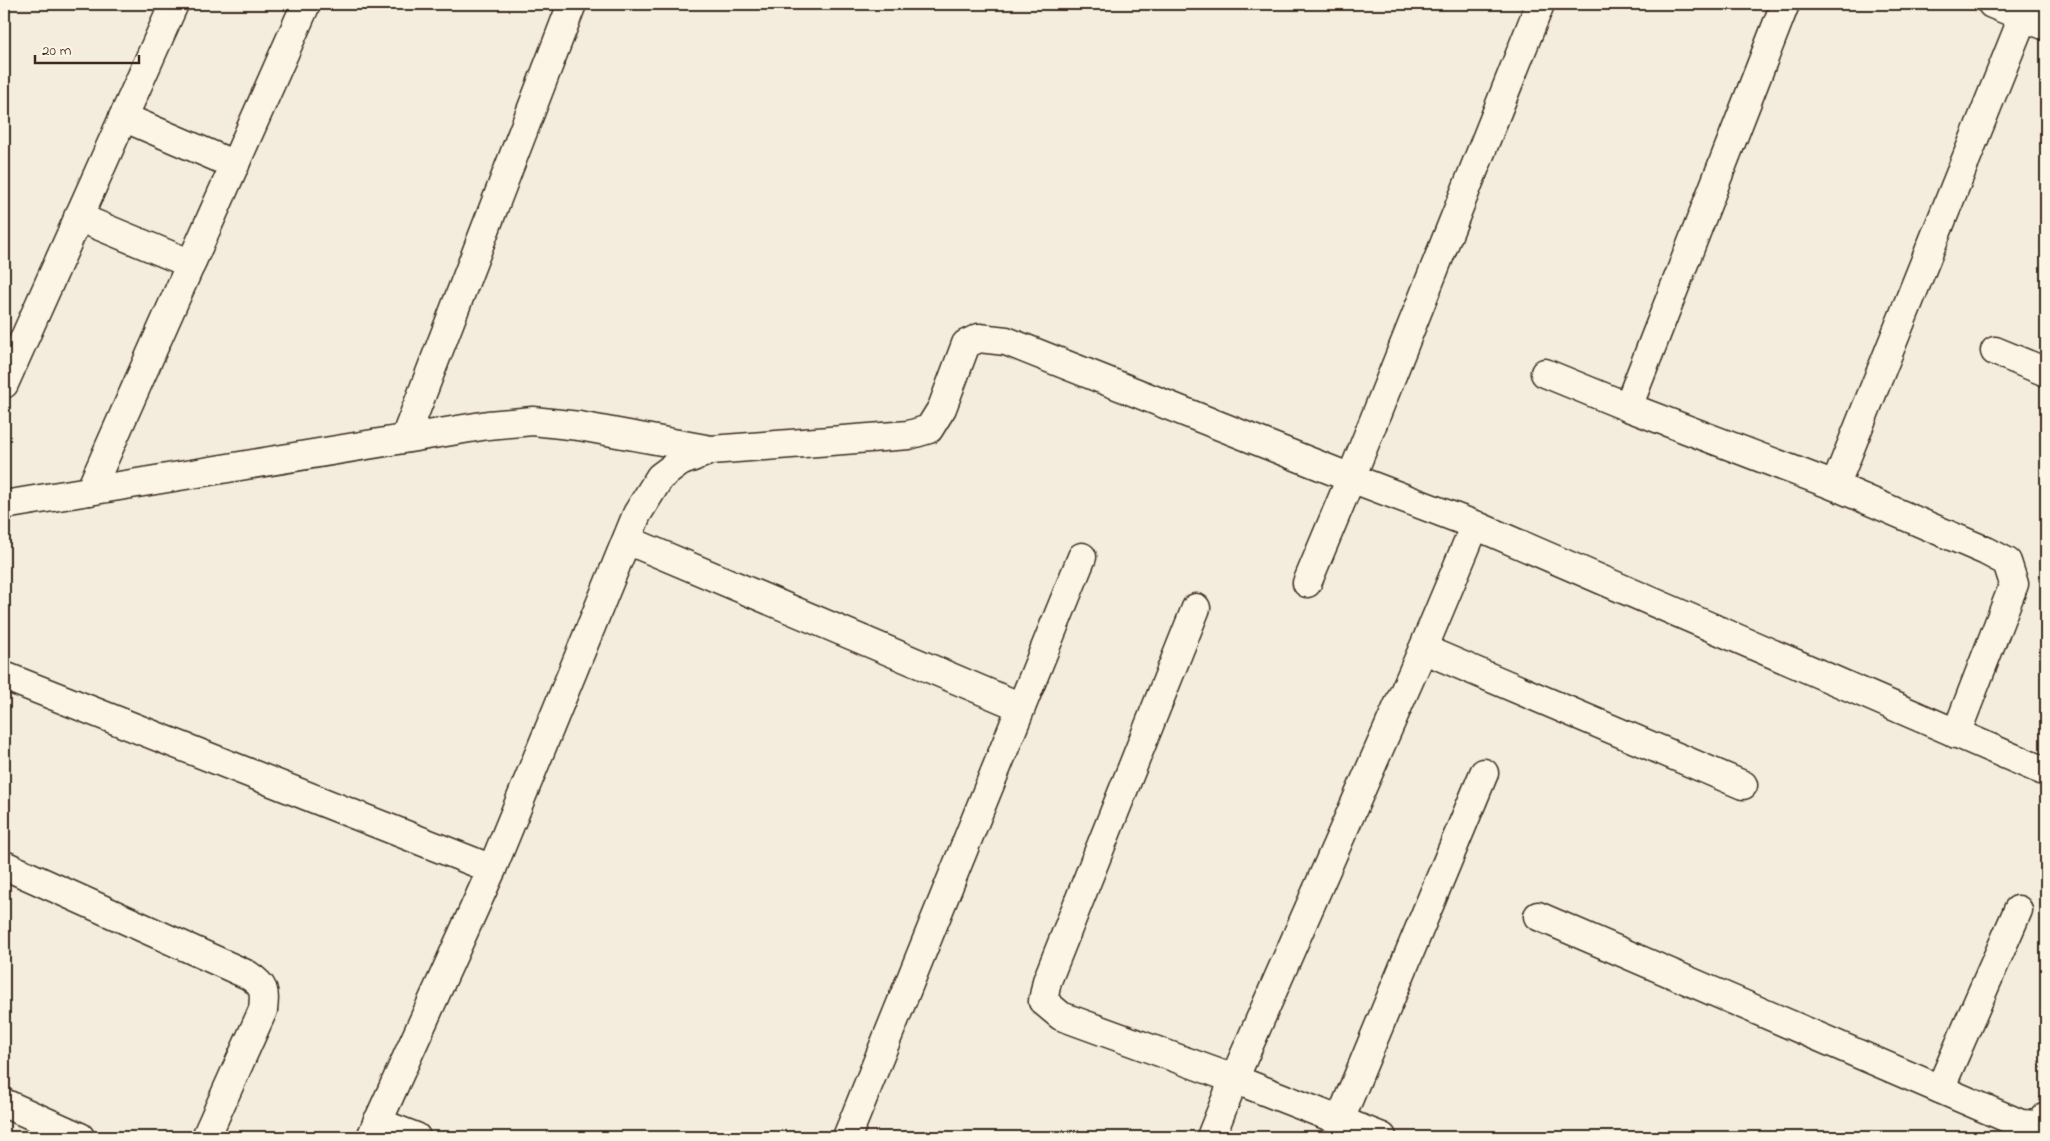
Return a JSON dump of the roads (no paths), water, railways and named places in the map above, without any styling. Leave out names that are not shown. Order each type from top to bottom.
[{"type":"street","points":[[4,384],[174,4]]},
{"type":"street","points":[[90,491],[306,4]]},
{"type":"street","points":[[405,438],[572,4]]},
{"type":"street","points":[[1307,583],[1351,478],[1540,4]]},
{"type":"street","points":[[1628,407],[1785,4]]},
{"type":"street","points":[[1835,486],[2035,22],[1992,4]]},
{"type":"street","points":[[123,117],[235,165]]},
{"type":"street","points":[[78,217],[191,264]]},
{"type":"street","points":[[4,505],[405,438],[488,425],[532,421],[578,426],[712,450],[909,435],[928,428],[942,408],[966,344],[979,338],[1006,340],[1351,478],[1475,524],[2046,772]]},
{"type":"street","points":[[1995,351],[2046,372]]},
{"type":"street","points":[[1545,373],[1628,407],[1835,486],[1986,550],[2007,562],[2014,584],[1956,734]]},
{"type":"street","points":[[416,1137],[374,1130],[492,869],[637,514],[660,477],[680,462],[712,450]]},
{"type":"street","points":[[1211,1137],[1234,1079],[1423,649],[1475,524]]},
{"type":"street","points":[[627,540],[1022,707]]},
{"type":"street","points":[[847,1137],[1082,557]]},
{"type":"street","points":[[1196,608],[1047,981],[1043,1001],[1061,1016],[1234,1079],[1340,1120],[1375,1136]]},
{"type":"street","points":[[1423,649],[1743,785]]},
{"type":"street","points":[[4,676],[492,869]]},
{"type":"street","points":[[1340,1120],[1484,773]]},
{"type":"street","points":[[4,865],[248,975],[261,983],[265,995],[263,1010],[206,1137]]},
{"type":"street","points":[[1940,1089],[2018,910]]},
{"type":"street","points":[[1538,916],[2021,1124],[2039,1125],[2046,1118]]},
{"type":"street","points":[[4,1103],[80,1137]]}]
